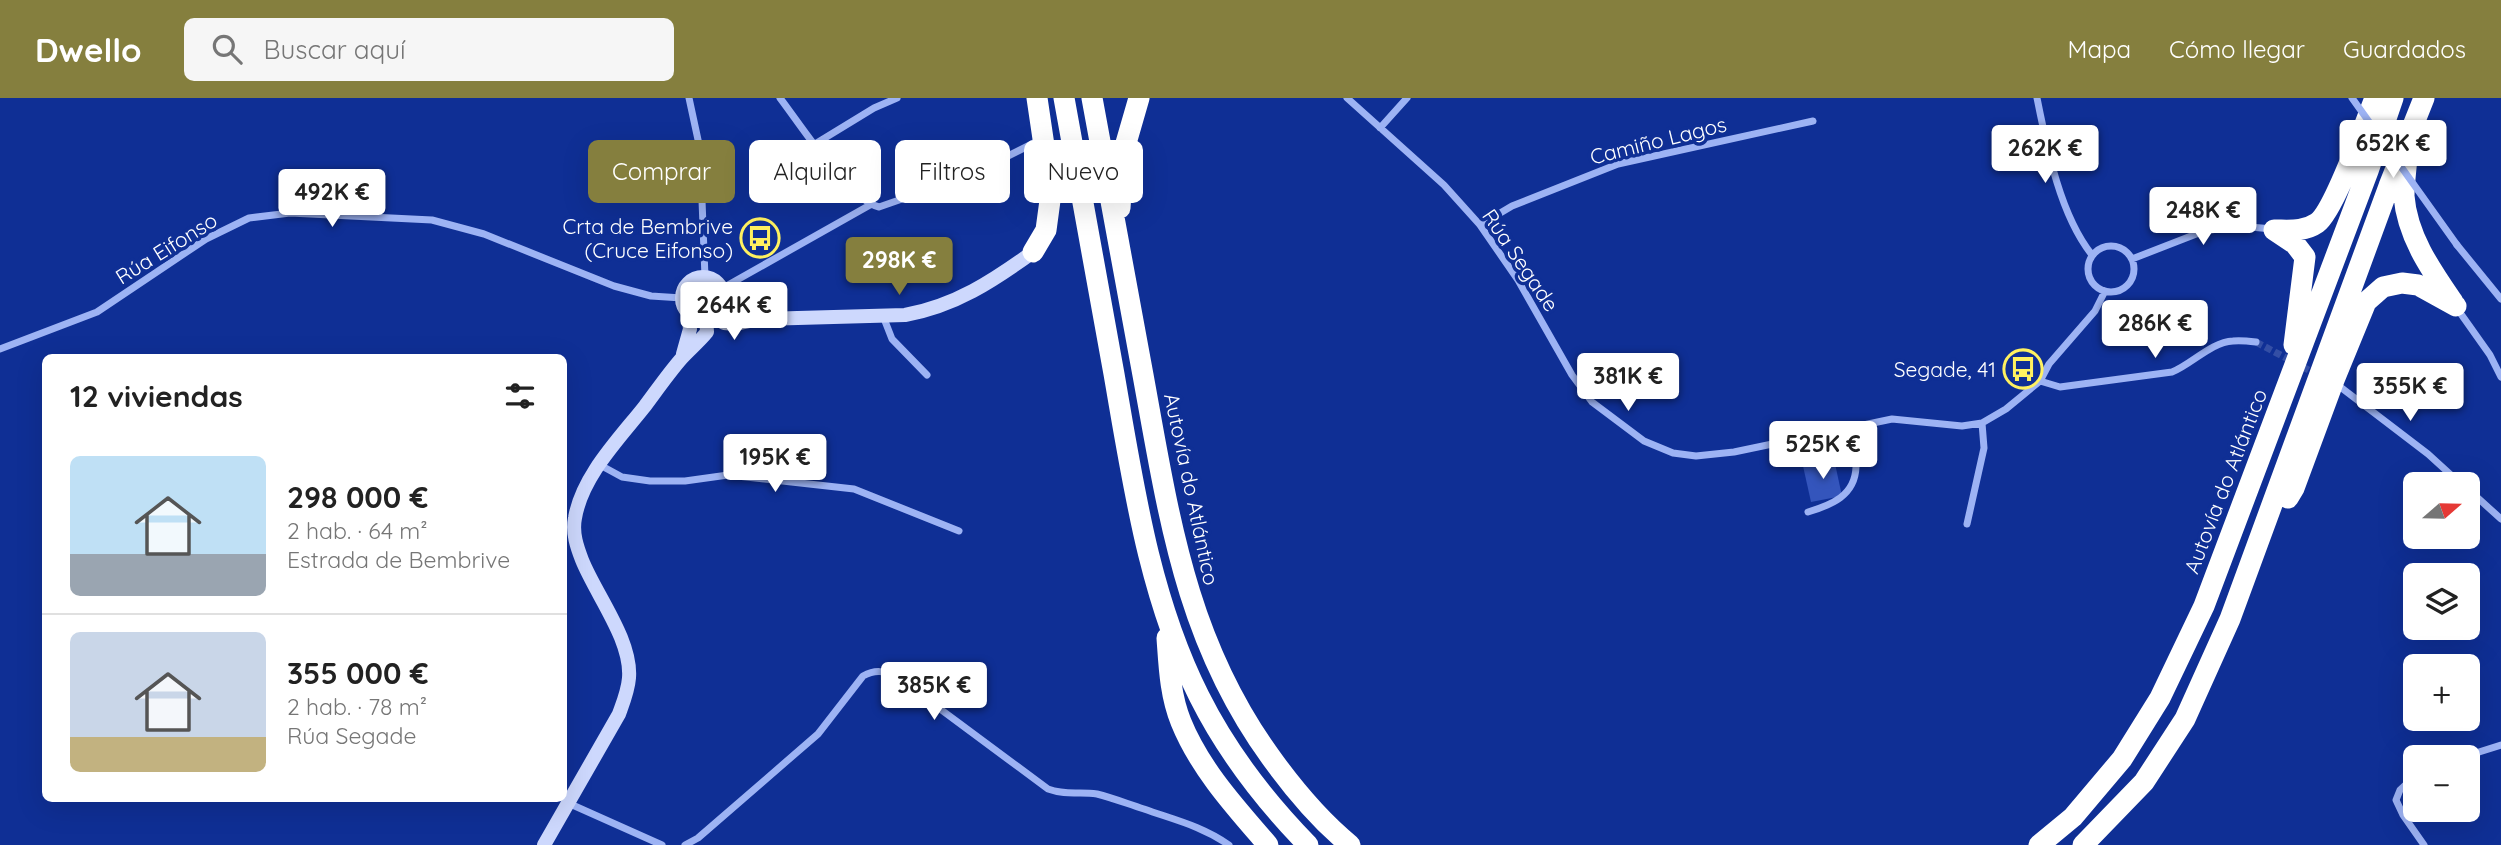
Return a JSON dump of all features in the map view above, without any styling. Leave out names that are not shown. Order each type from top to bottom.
[{"type":"highway","points":[[1032,252],[1046,230],[1051,193],[1037,98]]},
{"type":"highway","points":[[1064,98],[1128,453],[1165,611],[1199,696],[1218,730],[1267,802],[1308,845]]},
{"type":"highway","name":"Autovía do Atlántico","points":[[1092,98],[1170,520],[1192,603],[1210,652],[1236,704],[1262,746],[1292,786],[1350,845]]},
{"type":"highway","points":[[1118,238],[1124,150],[1139,98]]},
{"type":"highway","points":[[2274,230],[2309,228],[2328,213],[2375,98]]},
{"type":"highway","name":"Autovía do Atlántico","points":[[2039,845],[2073,817],[2122,760],[2160,698],[2204,606],[2368,172],[2393,98]]},
{"type":"highway","points":[[2083,845],[2144,782],[2185,719],[2230,619],[2424,98]]},
{"type":"highway","points":[[2409,136],[2404,197],[2411,230],[2427,263],[2456,306]]},
{"type":"highway","points":[[2274,230],[2295,244],[2305,257],[2291,375]]},
{"type":"highway","points":[[2253,556],[2294,488],[2366,302],[2383,287],[2402,283],[2418,285],[2456,306]]},
{"type":"highway","points":[[1165,611],[1171,687],[1181,722],[1224,793],[1268,845]]},
{"type":"street","points":[[689,98],[700,149],[705,277]]},
{"type":"street","points":[[780,98],[812,140]]},
{"type":"street","points":[[821,140],[885,100],[897,98]]},
{"type":"street","name":"Rúa Segade","points":[[1347,98],[1444,185],[1480,225],[1518,280],[1572,375],[1592,402],[1644,441],[1672,453],[1696,456],[1734,452],[1892,419],[1962,426],[1982,423],[2006,409],[2040,381],[2049,363],[2095,311],[2105,291]]},
{"type":"street","points":[[1380,128],[1407,98]]},
{"type":"street","points":[[2037,98],[2056,177],[2073,224],[2092,254]]},
{"type":"street","points":[[2352,98],[2457,245],[2501,299]]},
{"type":"street","name":"Camiño Lagos","points":[[1480,225],[1512,206],[1618,164],[1813,121]]},
{"type":"street","points":[[722,292],[870,205],[879,207],[893,203],[968,176],[1044,138]]},
{"type":"street","name":"Rúa Eifonso","points":[[0,349],[97,312],[206,239],[249,218],[290,213],[432,220],[484,234],[614,286],[685,305]]},
{"type":"street","points":[[2132,259],[2204,231],[2238,226],[2274,230]]},
{"type":"street","points":[[2118,246],[2127,251],[2132,259],[2133,276],[2129,284],[2114,292],[2105,291],[2091,281],[2088,272],[2092,254],[2100,248],[2118,246]]},
{"type":"street","points":[[685,305],[693,316],[734,324],[760,319],[882,316],[923,311],[960,299],[1032,252]]},
{"type":"street","points":[[544,845],[619,714],[629,678],[628,659],[623,643],[586,569],[574,531],[574,520],[582,495],[600,465],[681,359],[706,332],[709,317],[721,308],[722,292],[718,283],[705,277],[696,278],[683,290],[689,339],[681,359]]},
{"type":"street","points":[[722,292],[760,319]]},
{"type":"street","points":[[2456,306],[2490,355],[2501,377]]},
{"type":"street","points":[[882,316],[892,339],[927,375]]},
{"type":"street","points":[[2040,381],[2060,387],[2172,372],[2230,340],[2256,342]]},
{"type":"street","points":[[2339,386],[2448,472]]},
{"type":"street","points":[[1967,524],[1984,449],[1982,423]]},
{"type":"street","points":[[1808,512],[1831,505],[1844,496],[1852,483],[1856,467],[1847,429]]},
{"type":"street","points":[[600,465],[622,477],[650,481],[685,481],[728,475],[854,489],[959,531]]},
{"type":"street","points":[[2480,500],[2501,519]]},
{"type":"street","points":[[685,845],[698,838],[818,734],[863,676],[872,671],[884,671],[897,677],[1048,789],[1063,794],[1094,794],[1121,801],[1188,822],[1212,833],[1229,845]]},
{"type":"street","points":[[2480,752],[2501,745]]},
{"type":"street","points":[[2403,787],[2396,800],[2403,815]]},
{"type":"street","points":[[568,803],[662,845]]},
{"type":"street","points":[[2408,822],[2424,845]]},
{"type":"building","points":[[1834,459],[1842,496],[1811,502],[1803,466]]},
{"type":"tunnel","points":[[2256,342],[2316,374]]},
{"type":"place","name":"Crta de Bembrive (Cruce Eifonso)","points":[[760,238]]},
{"type":"place","name":"Segade, 41","points":[[2023,369]]}]
